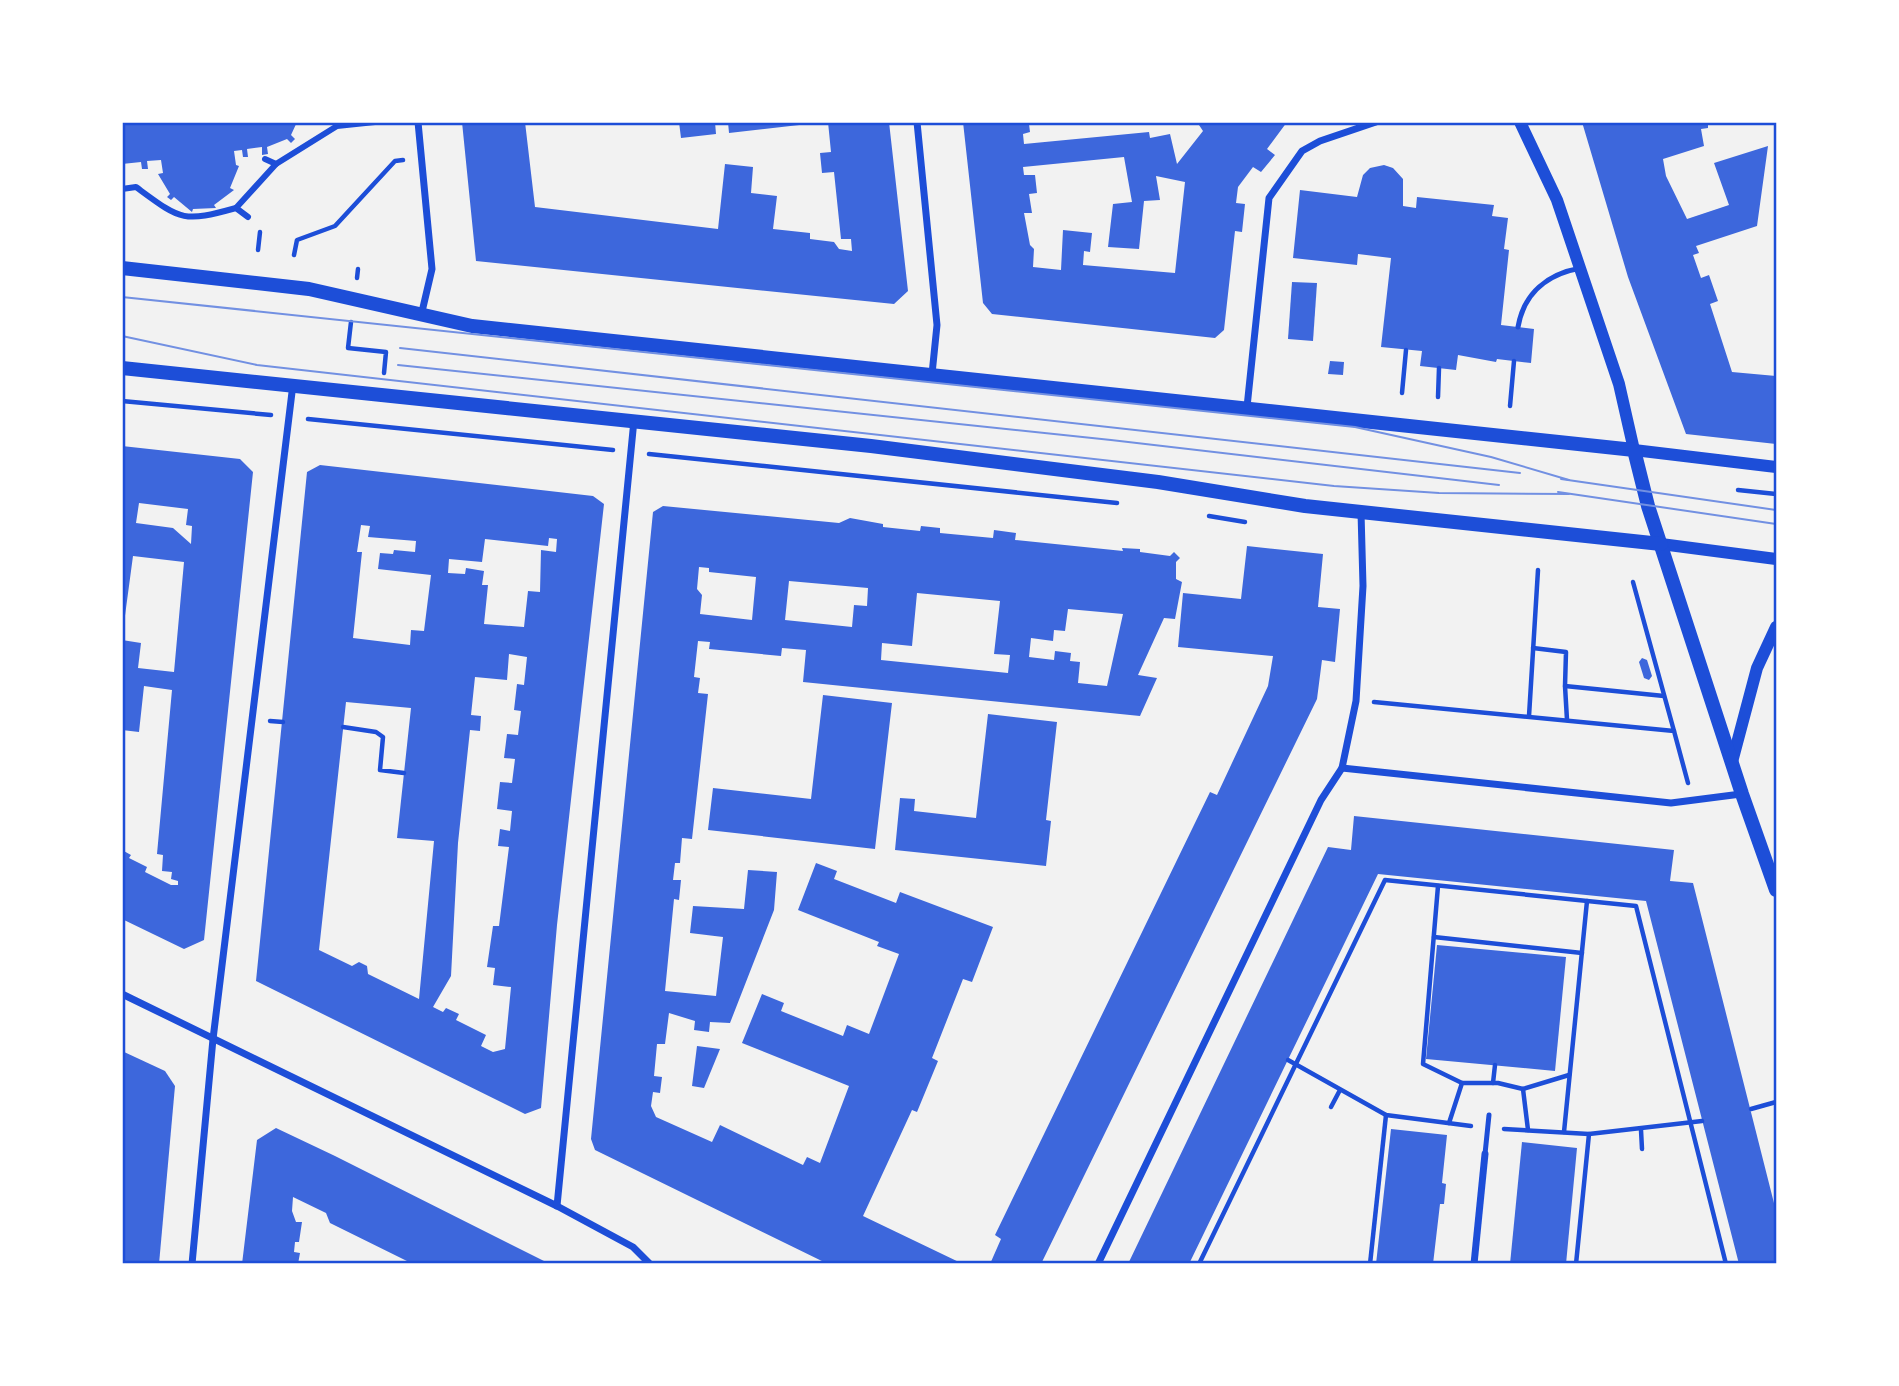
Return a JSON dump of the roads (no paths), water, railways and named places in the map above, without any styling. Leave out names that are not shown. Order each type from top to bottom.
[{"type":"main road","points":[[122,268],[278,284],[472,326],[1634,450],[1661,544],[1776,890]]},
{"type":"main road","points":[[122,368],[634,420],[1158,482],[1361,512],[1661,544]]},
{"type":"street","points":[[122,189],[136,187],[175,215],[197,219],[236,208],[276,164],[337,126],[374,122]]},
{"type":"street","points":[[418,122],[432,269],[421,316]]},
{"type":"street","points":[[917,122],[937,325],[932,374]]},
{"type":"street","points":[[1247,407],[1269,198],[1302,151],[1320,141],[1376,122]]},
{"type":"street","points":[[1520,122],[1557,200],[1581,268],[1619,384],[1634,450],[1776,467]]},
{"type":"street","points":[[265,159],[276,164]]},
{"type":"street","points":[[236,208],[248,217]]},
{"type":"street","points":[[192,1264],[213,1039],[293,384]]},
{"type":"street","points":[[557,1206],[634,420]]},
{"type":"street","points":[[1098,1264],[1321,800],[1342,768],[1356,701],[1363,586],[1361,512]]},
{"type":"street","points":[[1661,544],[1776,559]]},
{"type":"street","points":[[1732,763],[1758,668],[1776,628]]},
{"type":"street","points":[[1342,768],[1671,803],[1742,794]]},
{"type":"street","points":[[122,994],[557,1206],[633,1247],[650,1264]]},
{"type":"street","points":[[1474,1264],[1485,1154]]},
{"type":"lane","points":[[1518,327],[1526,302],[1537,288],[1564,271],[1581,268]]},
{"type":"lane","points":[[1485,1154],[1489,1115]]},
{"type":"tram line","points":[[122,297],[1355,427],[1491,457],[1569,480]]},
{"type":"tram line","points":[[122,336],[257,365],[1334,486],[1439,493],[1569,494]]},
{"type":"tram line","points":[[400,348],[1520,473]]},
{"type":"tram line","points":[[398,365],[1111,440],[1499,485]]},
{"type":"tram line","points":[[1561,479],[1776,510]]},
{"type":"tram line","points":[[1558,492],[1776,524]]}]
